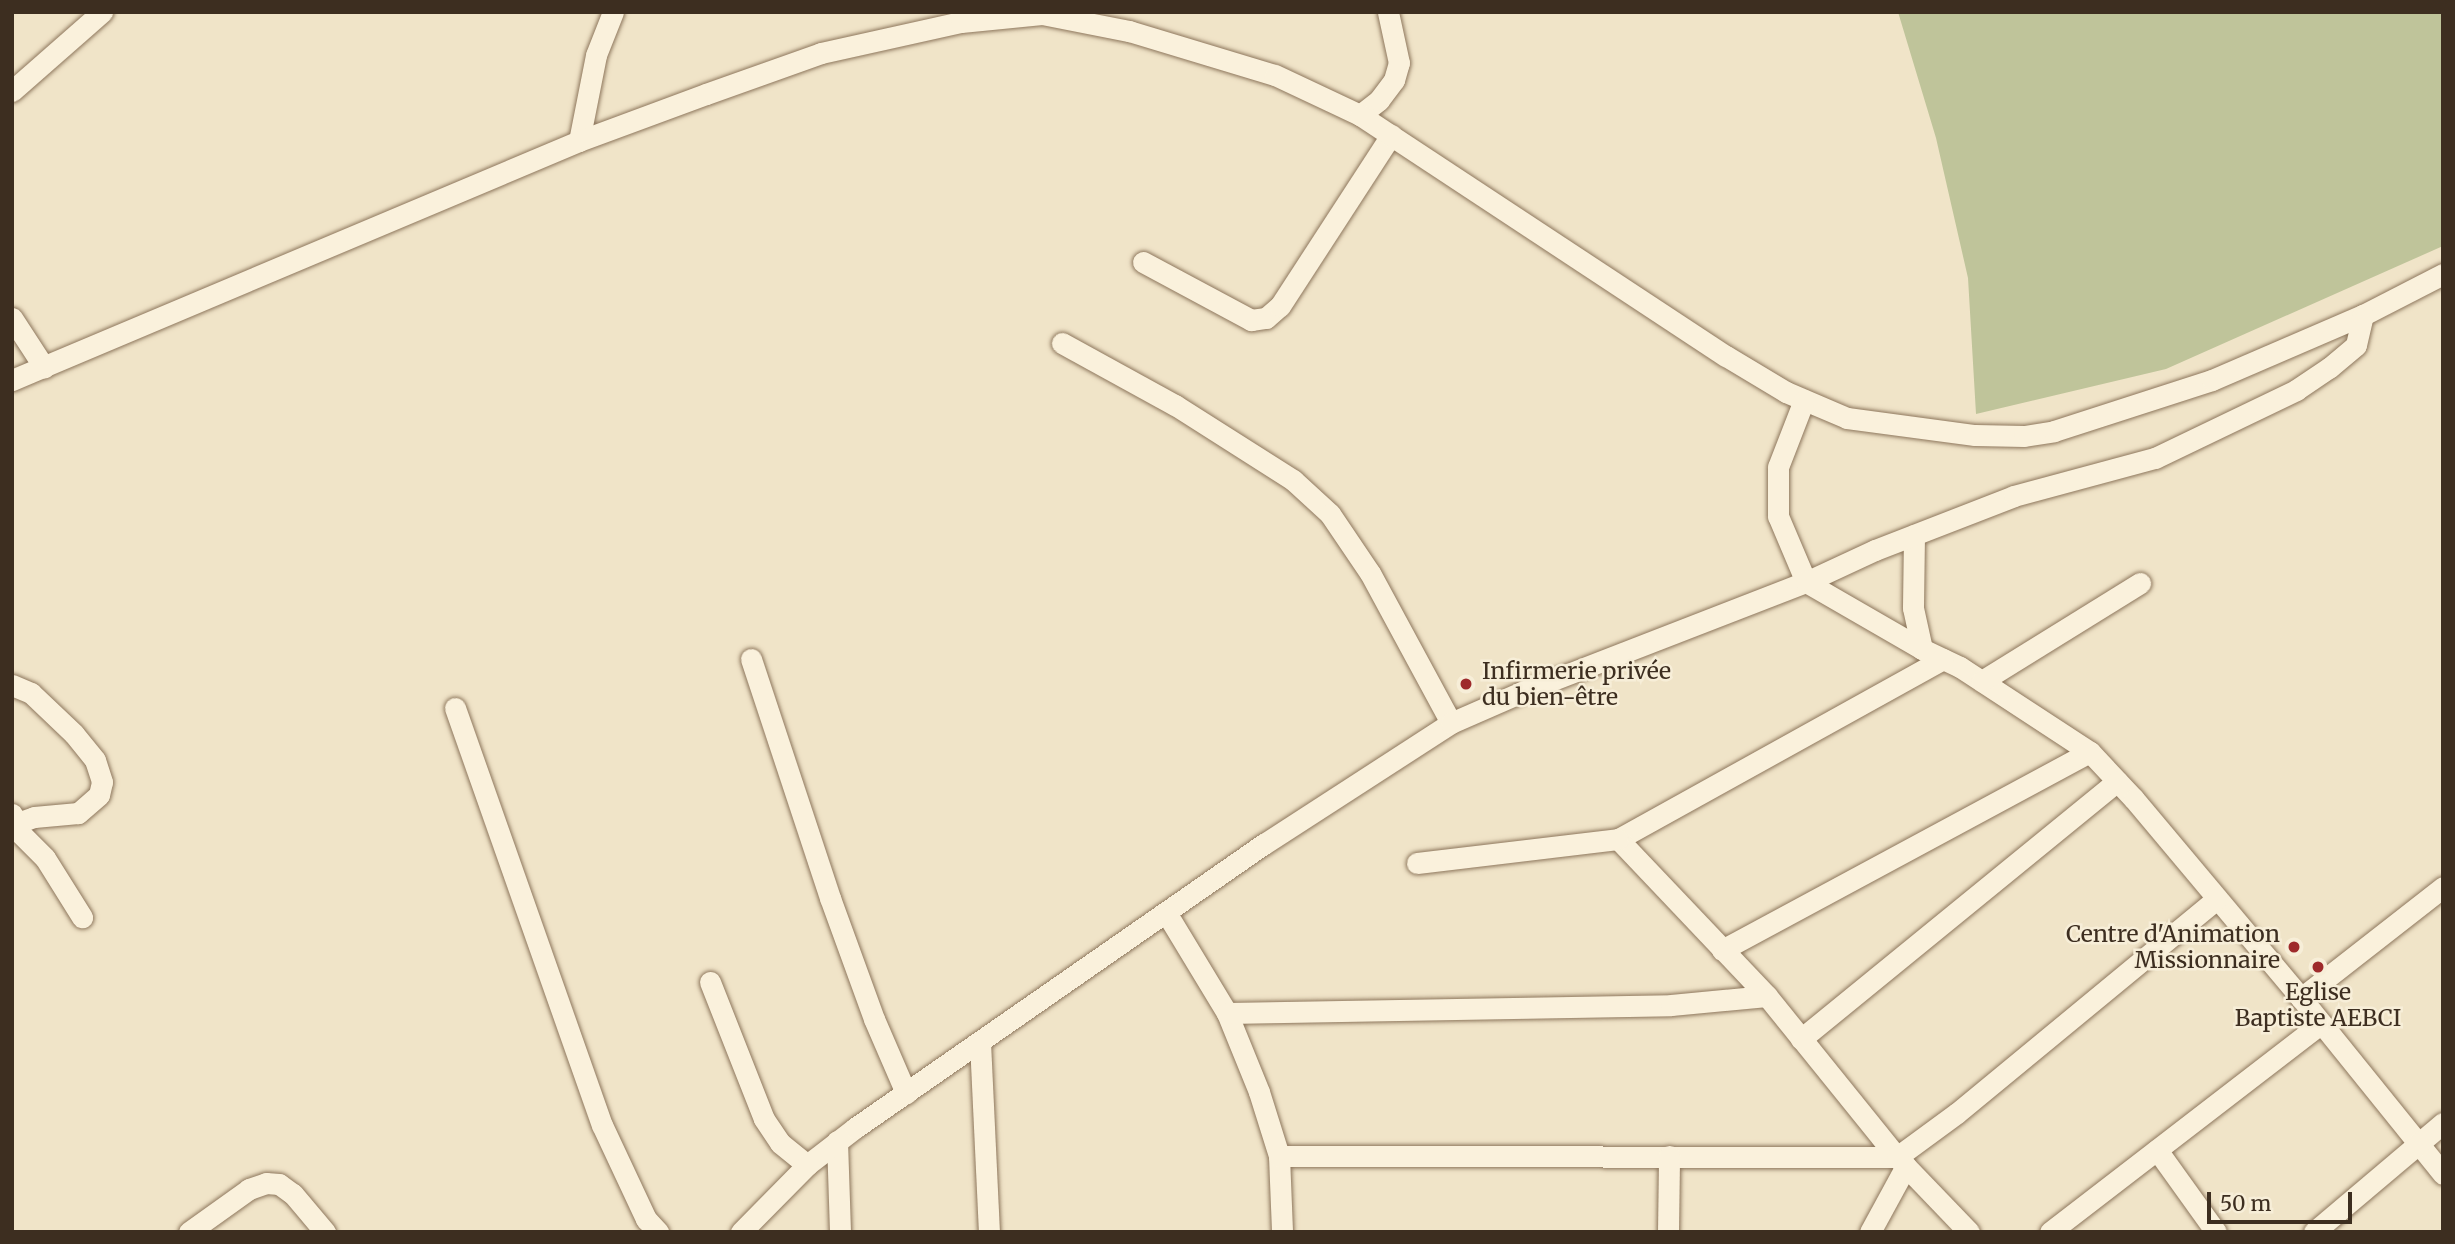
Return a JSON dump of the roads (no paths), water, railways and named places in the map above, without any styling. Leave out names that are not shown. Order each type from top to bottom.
[{"type":"street","points":[[12,91],[102,12]]},
{"type":"street","points":[[579,141],[596,55],[613,12]]},
{"type":"street","points":[[1360,115],[1379,100],[1394,80],[1399,63],[1388,12]]},
{"type":"street","points":[[12,380],[579,141],[821,53],[961,22],[1042,14],[1129,31],[1275,75],[1360,115],[1726,356],[1804,400],[1847,418],[1975,435],[2024,436],[2054,431],[2212,380],[2363,315],[2443,274]]},
{"type":"street","points":[[1143,262],[1251,320],[1266,318],[1280,306],[1391,135]]},
{"type":"street","points":[[741,1232],[807,1165],[837,1142],[1264,844],[1451,723],[1522,692],[1806,582],[1914,535],[2014,496],[2155,458],[2285,396],[2329,368],[2356,345],[2363,315]]},
{"type":"street","points":[[12,318],[44,367]]},
{"type":"street","points":[[1062,342],[1175,405],[1293,480],[1330,514],[1370,573],[1451,723]]},
{"type":"street","points":[[1804,400],[1778,467],[1779,516],[1806,582],[1982,681],[2090,752],[2301,998],[2443,1174]]},
{"type":"street","points":[[1914,535],[1913,608],[1922,649]]},
{"type":"street","points":[[1982,681],[2140,583]]},
{"type":"street","points":[[751,659],[830,898],[874,1019],[906,1093]]},
{"type":"street","points":[[1418,863],[1618,839],[1943,659]]},
{"type":"street","points":[[12,685],[31,693],[74,734],[95,761],[102,782],[99,795],[78,813],[13,820],[26,841],[45,858],[82,917]]},
{"type":"street","points":[[455,708],[602,1125],[646,1219],[658,1232]]},
{"type":"street","points":[[1722,950],[2090,752]]},
{"type":"street","points":[[1801,1039],[2117,781]]},
{"type":"street","points":[[1618,839],[1767,996],[1901,1161],[1969,1232]]},
{"type":"street","points":[[2301,998],[2442,890]]},
{"type":"street","points":[[1870,1232],[1901,1161],[2217,899]]},
{"type":"street","points":[[1167,914],[1227,1013],[1259,1092],[1279,1156],[1282,1232]]},
{"type":"street","points":[[710,982],[764,1119],[780,1143],[807,1165]]},
{"type":"street","points":[[1227,1013],[1671,1005],[1767,996]]},
{"type":"street","points":[[2050,1232],[2321,1024]]},
{"type":"street","points":[[980,1042],[989,1232]]},
{"type":"street","points":[[2314,1232],[2443,1123]]},
{"type":"street","points":[[837,1142],[839,1232]]},
{"type":"street","points":[[2157,1150],[2216,1232]]},
{"type":"street","points":[[1279,1156],[1669,1156],[1901,1161]]},
{"type":"street","points":[[1668,1232],[1669,1156]]},
{"type":"street","points":[[188,1232],[249,1189],[266,1183],[279,1184],[293,1194],[325,1232]]},
{"type":"place","name":"Infirmerie privée du bien-être","points":[[1466,684]]},
{"type":"place","name":"Centre d'Animation Missionnaire","points":[[2294,947]]},
{"type":"place","name":"Eglise Baptiste AEBCI","points":[[2318,967]]}]
